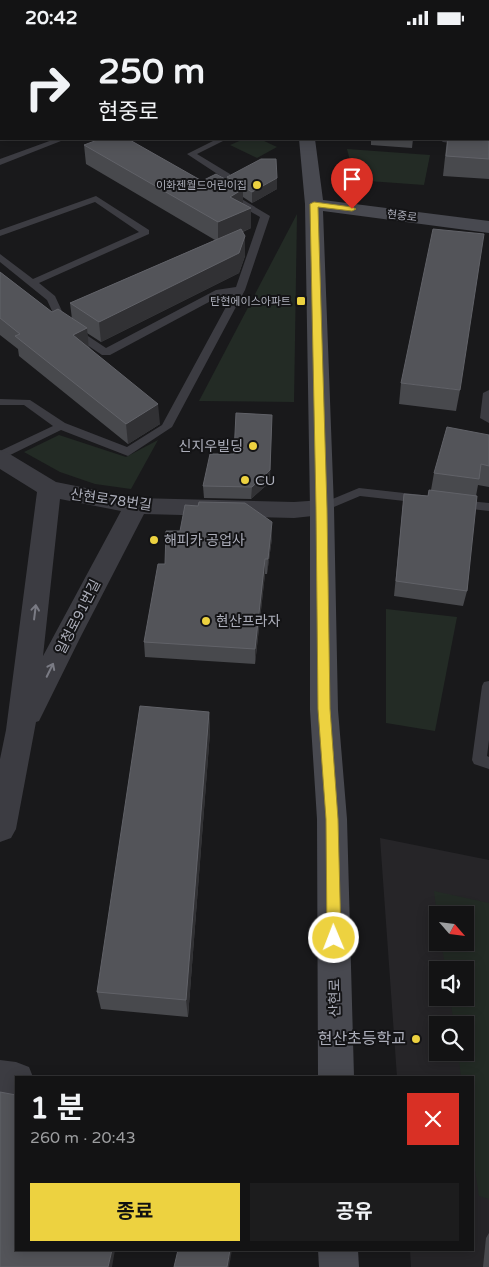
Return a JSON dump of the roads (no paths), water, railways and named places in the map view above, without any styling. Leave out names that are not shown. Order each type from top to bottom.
[{"type":"main road","name":"산현로","points":[[307,140],[314,204],[322,508],[324,709],[332,819],[336,1076]]},
{"type":"main road","name":"현중로","points":[[314,204],[489,227]]},
{"type":"main road","points":[[338,1251],[339,1267]]},
{"type":"street","name":"산현로78번길","points":[[0,457],[49,489],[136,506],[294,510],[322,508]]},
{"type":"street","name":"일청로91번길","points":[[0,829],[21,730],[49,489]]},
{"type":"street","name":"일청로91번길","points":[[21,730],[66,638],[136,506]]},
{"type":"street","points":[[0,1078],[15,1080]]},
{"type":"lane","points":[[0,162],[59,140]]},
{"type":"lane","points":[[0,402],[26,402],[61,426],[128,452],[166,427],[240,290],[265,216],[220,190],[227,175],[191,154],[221,140]]},
{"type":"lane","points":[[451,140],[489,145]]},
{"type":"lane","points":[[0,233],[96,199],[146,232],[32,283]]},
{"type":"lane","points":[[0,257],[50,298],[63,324],[106,353],[220,292],[240,290]]},
{"type":"lane","points":[[489,393],[486,418],[489,419]]},
{"type":"lane","points":[[0,457],[61,426]]},
{"type":"lane","points":[[322,508],[359,492],[489,507]]},
{"type":"lane","points":[[489,685],[479,760],[489,763]]},
{"type":"place","name":"이화젠월드어린이집","points":[[257,185]]},
{"type":"place","name":"탄현에이스아파트","points":[[301,301]]},
{"type":"place","name":"신지우빌딩","points":[[253,446]]},
{"type":"place","name":"CU","points":[[245,480]]},
{"type":"place","name":"해피카 공업사","points":[[154,540]]},
{"type":"place","name":"현산프라자","points":[[206,621]]},
{"type":"place","name":"현산초등학교","points":[[416,1039]]}]
